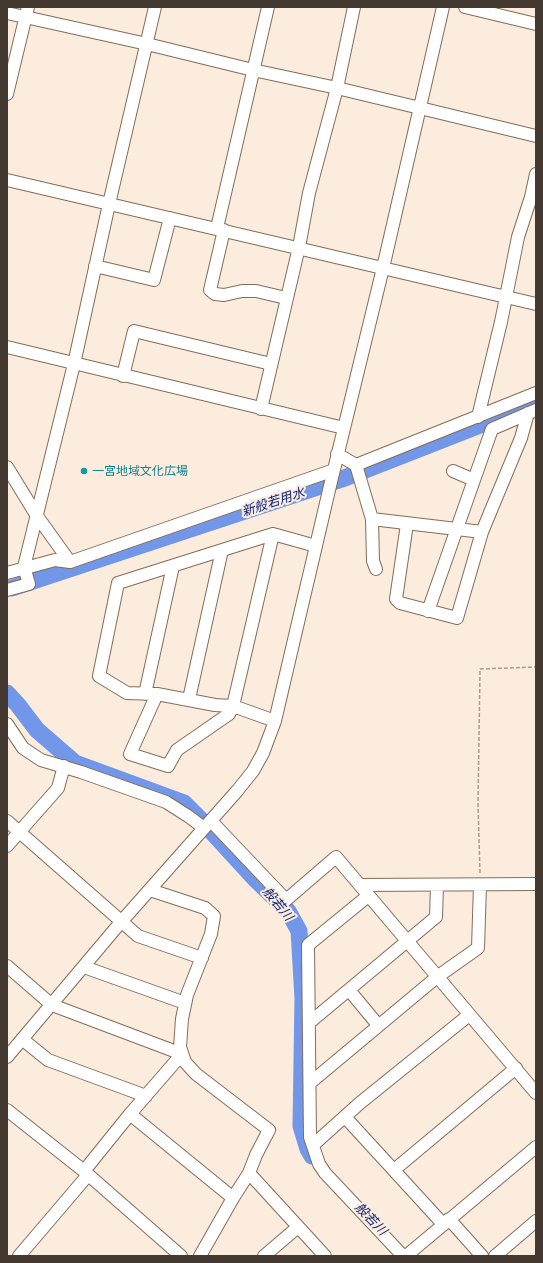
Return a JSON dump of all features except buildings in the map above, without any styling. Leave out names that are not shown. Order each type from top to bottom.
[{"type":"street","points":[[7,590],[29,584],[24,568],[74,364],[109,204],[155,7]]},
{"type":"street","points":[[268,7],[253,70],[220,229],[210,290],[215,294],[224,295],[242,291],[256,291],[286,298]]},
{"type":"street","points":[[261,409],[299,247],[309,193],[337,88],[354,7]]},
{"type":"street","points":[[7,1057],[121,922],[253,771],[263,753],[275,721],[337,454],[383,268],[443,7]]},
{"type":"street","points":[[465,7],[496,11],[536,24]]},
{"type":"street","points":[[7,94],[26,12]]},
{"type":"street","points":[[7,13],[26,12],[253,70],[337,88],[536,136]]},
{"type":"street","points":[[478,417],[518,237],[531,197],[536,174]]},
{"type":"street","points":[[7,180],[299,247],[536,304]]},
{"type":"street","points":[[96,266],[154,280],[170,218]]},
{"type":"street","points":[[123,376],[134,331],[271,364]]},
{"type":"street","points":[[7,348],[344,428]]},
{"type":"street","points":[[356,465],[536,393]]},
{"type":"street","points":[[428,611],[492,429],[532,411]]},
{"type":"street","points":[[407,524],[396,599],[400,603],[454,618],[459,615],[482,532],[532,411]]},
{"type":"street","points":[[337,454],[356,465],[372,520],[373,561],[376,569]]},
{"type":"street","points":[[7,467],[37,516],[70,562]]},
{"type":"street","points":[[453,471],[474,480]]},
{"type":"street","points":[[7,573],[55,560],[70,562],[332,478]]},
{"type":"street","points":[[372,520],[482,532]]},
{"type":"street","points":[[275,721],[232,706],[215,705],[189,699],[151,694],[128,693],[99,676],[118,584],[273,534],[316,546]]},
{"type":"street","points":[[172,566],[151,694],[130,754],[168,766],[177,750],[229,714],[273,534]]},
{"type":"street","points":[[189,699],[222,550]]},
{"type":"street","points":[[7,724],[23,748],[41,760],[64,766],[166,802],[188,816],[207,825],[286,900],[336,857],[436,977],[536,1093]]},
{"type":"street","points":[[7,846],[58,788],[64,766]]},
{"type":"street","points":[[7,821],[138,936],[202,958]]},
{"type":"street","points":[[360,885],[536,884]]},
{"type":"street","points":[[309,1023],[436,917],[438,885]]},
{"type":"street","points":[[310,1083],[378,1024],[436,977],[478,948],[480,885]]},
{"type":"street","points":[[150,890],[205,908],[214,916],[211,934],[185,1003],[180,1047],[185,1062],[196,1074],[269,1130],[256,1155],[249,1173],[232,1198],[200,1256]]},
{"type":"street","points":[[368,896],[308,945],[310,1137],[318,1164],[405,1256],[536,1147]]},
{"type":"street","points":[[7,966],[52,1004],[182,1054]]},
{"type":"street","points":[[84,967],[185,1003]]},
{"type":"street","points":[[349,990],[378,1024]]},
{"type":"street","points":[[313,1145],[469,1015]]},
{"type":"street","points":[[22,1039],[48,1060],[146,1096]]},
{"type":"street","points":[[19,1256],[86,1173],[130,1114],[182,1054]]},
{"type":"street","points":[[394,1170],[516,1068]]},
{"type":"street","points":[[7,1110],[86,1173],[181,1256]]},
{"type":"street","points":[[130,1114],[232,1198]]},
{"type":"street","points":[[345,1117],[394,1170],[482,1256]]},
{"type":"street","points":[[249,1173],[325,1256]]},
{"type":"street","points":[[495,1256],[536,1221]]},
{"type":"street","points":[[264,1256],[298,1227]]},
{"type":"path","points":[[480,885],[478,804],[480,669],[536,667]]},
{"type":"waterway","name":"新般若用水","points":[[12,588],[342,479],[536,403]]},
{"type":"waterway","name":"般若川","points":[[7,693],[37,730],[75,763],[184,803],[256,880],[288,911],[299,931],[303,998],[301,1126],[308,1149],[312,1156]]},
{"type":"place","name":"一宮地域文化広場","points":[[84,471]]}]
